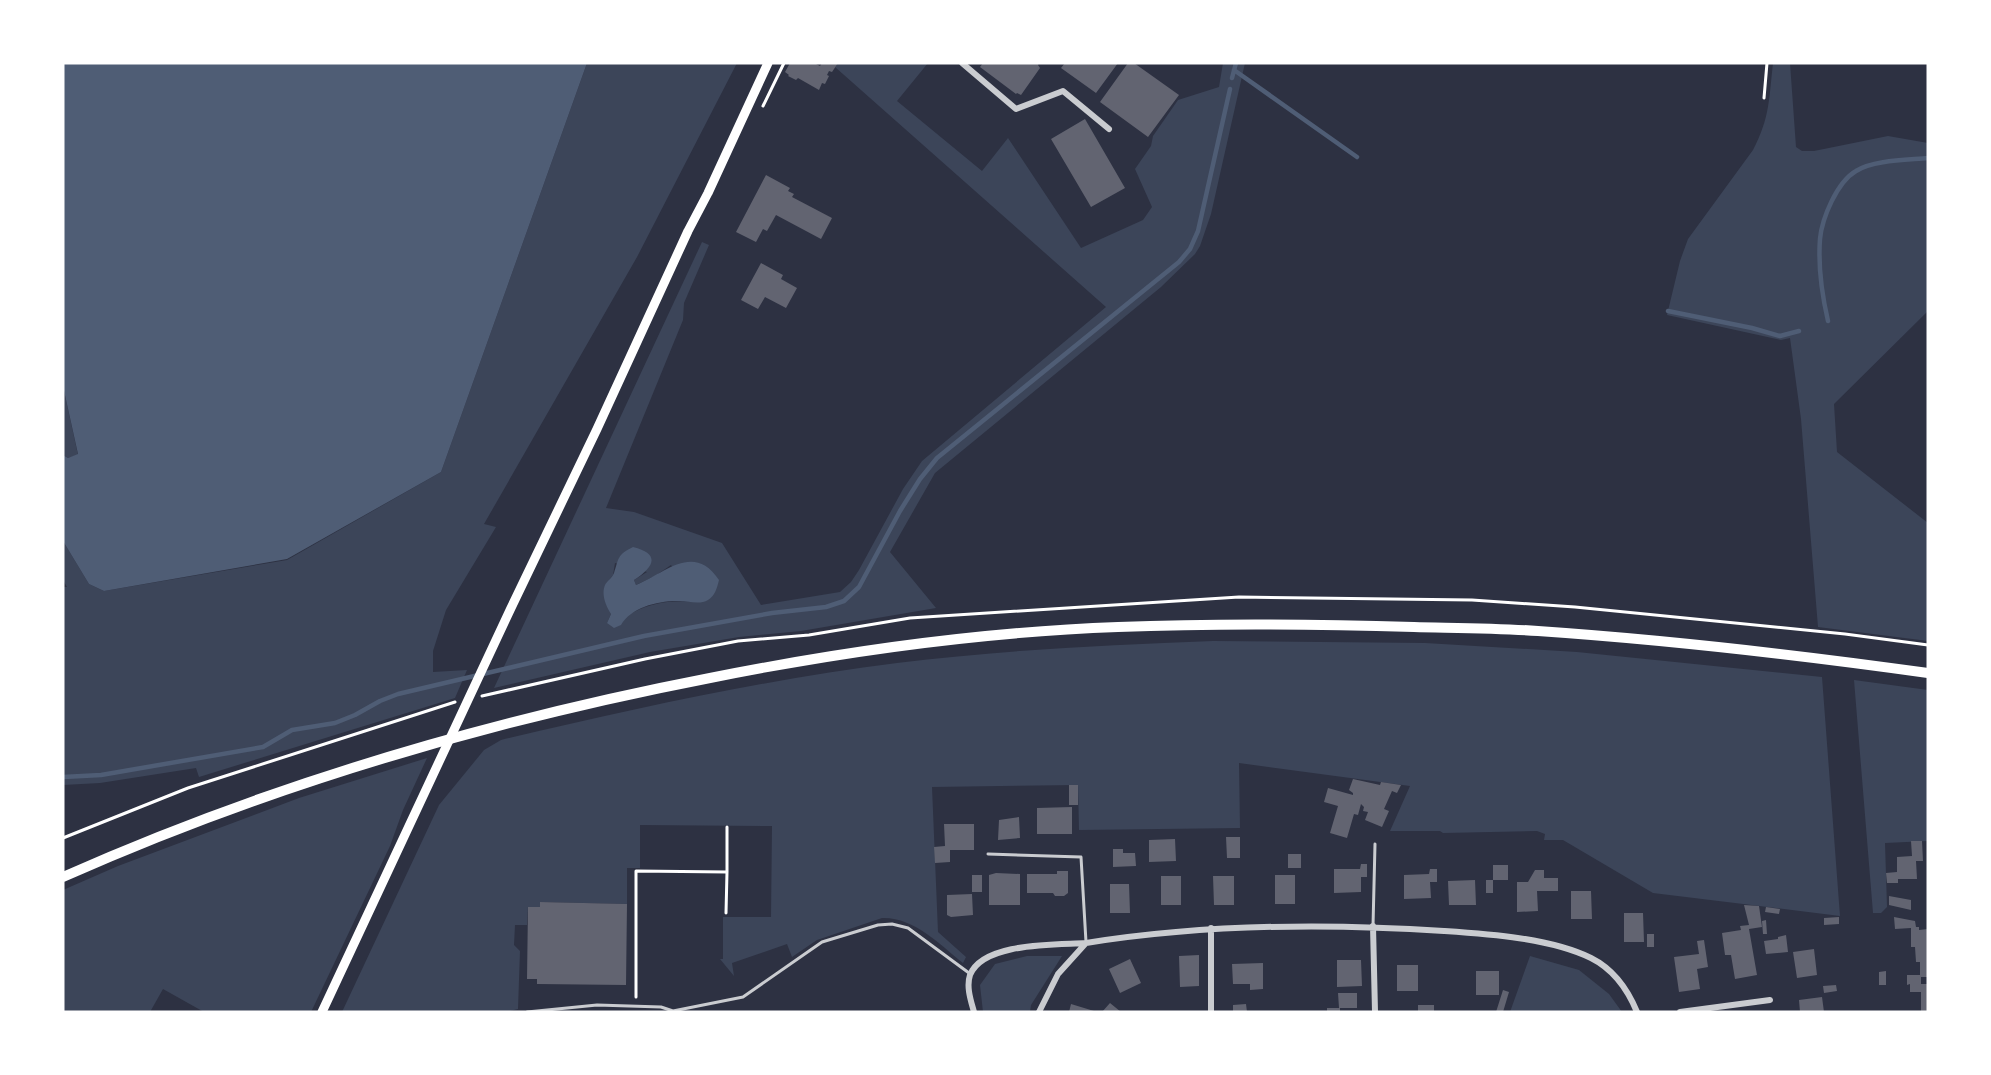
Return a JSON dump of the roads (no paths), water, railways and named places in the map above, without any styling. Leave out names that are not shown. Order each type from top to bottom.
[{"type":"main road","points":[[322,1012],[768,63]]},
{"type":"main road","points":[[63,877],[272,793],[406,750],[504,724],[637,692],[795,661],[968,638],[1116,627],[1286,624],[1522,630],[1649,640],[1928,673]]},
{"type":"street","points":[[962,63],[1016,109],[1064,91],[1109,129]]},
{"type":"street","points":[[1373,926],[1375,1012]]},
{"type":"street","points":[[974,1012],[969,985],[971,974],[981,961],[1000,952],[1211,927],[1373,926],[1480,933],[1564,946],[1593,959],[1616,977],[1632,1000],[1637,1012]]},
{"type":"street","points":[[1211,927],[1211,1012]]},
{"type":"street","points":[[1039,1012],[1059,974],[1086,943]]},
{"type":"street","points":[[1680,1012],[1770,1000]]},
{"type":"lane","points":[[1373,926],[1375,844]]},
{"type":"lane","points":[[988,854],[1081,857],[1086,943]]},
{"type":"lane","points":[[527,1012],[597,1005],[636,1005],[661,1007],[673,1011],[743,997],[822,942],[878,925],[892,924],[908,927],[971,974]]},
{"type":"waterway","points":[[1232,78],[1236,63]]},
{"type":"waterway","points":[[1234,70],[1357,157]]},
{"type":"waterway","points":[[63,777],[101,775],[263,747],[292,730],[335,723],[398,694],[644,636],[772,613],[826,607],[844,601],[859,587],[900,511],[920,479],[937,458],[1179,262],[1190,249],[1198,231],[1230,89]]},
{"type":"waterway","points":[[1828,321],[1821,280],[1820,239],[1827,211],[1837,192],[1849,176],[1863,167],[1891,161],[1928,158]]},
{"type":"waterway","points":[[1668,311],[1780,336],[1799,331]]}]
